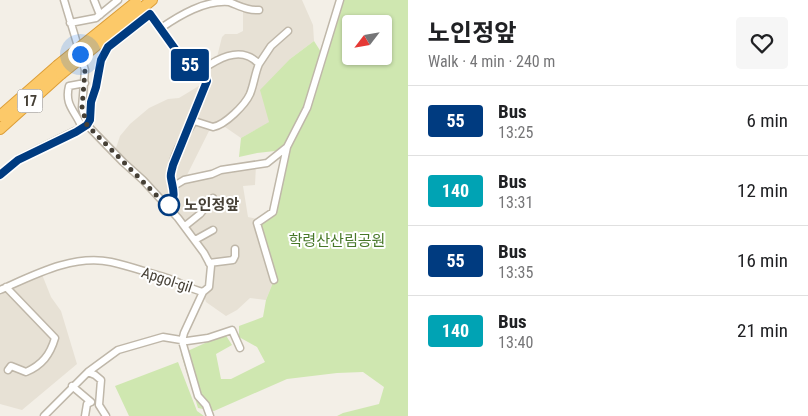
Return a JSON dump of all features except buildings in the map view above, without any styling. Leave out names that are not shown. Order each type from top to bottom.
[{"type":"highway","name":"17","points":[[0,116],[143,2]]},
{"type":"highway","name":"17","points":[[0,129],[59,70]]},
{"type":"street","points":[[64,0],[85,70],[82,108],[84,126]]},
{"type":"street","points":[[94,0],[100,15]]},
{"type":"street","points":[[70,23],[96,18],[118,0]]},
{"type":"street","points":[[161,28],[181,14],[208,2],[220,0],[252,11],[259,10]]},
{"type":"street","points":[[274,280],[257,223],[273,212],[287,147],[307,108],[340,0]]},
{"type":"street","points":[[0,175],[18,160],[84,126],[90,120],[91,102],[101,60],[108,47],[150,14],[183,60],[189,64],[206,67],[231,55],[240,53],[246,54],[259,64]]},
{"type":"street","points":[[185,135],[194,121],[213,127],[224,123],[245,102],[259,64],[272,46],[288,32]]},
{"type":"street","points":[[168,207],[175,194],[171,175],[177,153],[207,81],[202,67]]},
{"type":"street","name":"Apgol-gil","points":[[2,288],[77,261],[110,262],[169,278],[203,292],[209,287],[211,278],[209,263],[185,226],[72,112],[68,93],[69,86],[85,83]]},
{"type":"street","points":[[174,186],[184,180],[212,174],[221,170],[267,162],[287,147]]},
{"type":"street","points":[[185,226],[200,214],[213,198]]},
{"type":"street","points":[[195,240],[214,230]]},
{"type":"street","points":[[209,263],[233,260],[235,250]]},
{"type":"street","points":[[2,288],[55,338],[46,360],[36,368],[26,372],[11,366],[8,370]]},
{"type":"street","points":[[203,292],[182,341],[198,396],[206,405],[210,416]]},
{"type":"street","points":[[44,416],[72,386],[118,350],[163,338],[182,341],[208,338],[232,330],[240,348]]},
{"type":"street","points":[[88,372],[101,380],[99,405],[106,416]]},
{"type":"street","points":[[72,386],[91,402]]},
{"type":"street","points":[[85,416],[88,404],[99,401]]},
{"type":"shaded area","points":[[229,0],[302,0],[313,25],[314,41],[290,59],[270,122],[241,138],[225,127],[209,131],[185,179],[256,165],[255,185],[243,186],[248,217],[257,219],[274,280],[266,300],[250,298],[237,310],[226,316],[206,302],[203,292],[209,287],[211,266],[195,240],[114,154],[120,136],[130,124],[149,108],[168,99],[179,98],[207,81],[202,67],[216,61],[222,37],[225,34],[237,34],[243,31],[243,8]]},
{"type":"shaded area","points":[[41,272],[51,297],[61,311],[77,364],[22,410],[0,404],[0,287]]},
{"type":"green space","name":"학령산산림공원","points":[[340,0],[408,0],[408,416],[337,416],[379,404],[384,387],[363,372],[287,379],[214,411],[198,408],[181,354],[225,334],[232,345],[216,354],[221,379],[231,379],[265,362],[257,347],[239,337],[239,326],[263,317],[266,300],[274,280],[257,223],[273,212],[284,150],[239,157],[241,138],[269,122],[260,90],[290,59],[314,41],[321,52]]},
{"type":"green space","points":[[178,362],[197,411],[204,416],[129,416],[115,386]]},
{"type":"bus line","name":"55","points":[[0,175],[18,160],[87,125],[90,120],[91,102],[103,55],[108,47],[150,14],[183,60],[189,64],[202,67],[207,81],[173,165],[171,180],[175,194],[168,207]]},
{"type":"place","name":"노인정앞","points":[[169,205]]},
{"type":"route","points":[[80,54],[86,77],[82,108],[87,125],[168,207],[169,205]]}]
